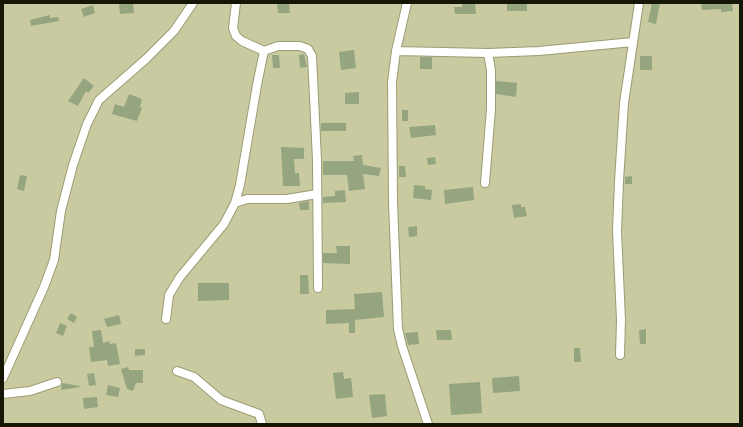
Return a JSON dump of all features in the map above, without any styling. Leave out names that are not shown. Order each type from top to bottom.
[{"type":"street","points":[[3,378],[44,288],[54,260],[61,211],[72,165],[90,118],[99,100],[146,59],[174,31],[193,3]]},
{"type":"street","points":[[236,3],[233,28],[236,36],[242,41],[264,51],[278,46],[300,46],[308,49],[312,56],[317,160],[316,194],[318,288]]},
{"type":"street","points":[[407,3],[396,51],[392,82],[392,202],[398,329],[402,346],[428,424]]},
{"type":"street","points":[[620,355],[621,320],[618,231],[619,181],[624,103],[639,3]]},
{"type":"street","points":[[396,51],[488,53],[539,51],[633,42]]},
{"type":"street","points":[[166,319],[169,295],[180,277],[224,224],[236,203],[264,51]]},
{"type":"street","points":[[485,183],[491,108],[491,70],[488,53]]},
{"type":"street","points":[[236,203],[247,199],[287,199],[316,194]]},
{"type":"street","points":[[177,371],[194,377],[221,400],[259,414],[262,424]]},
{"type":"street","points":[[3,394],[30,391],[57,382]]},
{"type":"building","points":[[119,3],[133,3],[134,13],[120,14]]},
{"type":"building","points":[[277,3],[289,3],[290,13],[278,13]]},
{"type":"building","points":[[462,3],[475,3],[476,14],[455,14],[454,7],[462,7]]},
{"type":"building","points":[[507,3],[527,3],[527,11],[507,11]]},
{"type":"building","points":[[652,3],[660,3],[656,24],[648,22]]},
{"type":"building","points":[[701,3],[732,3],[733,11],[721,12],[721,9],[702,10]]},
{"type":"building","points":[[93,5],[95,13],[84,17],[81,9]]},
{"type":"building","points":[[50,15],[50,18],[58,17],[59,21],[31,26],[30,20]]},
{"type":"building","points":[[354,50],[356,68],[341,70],[339,52]]},
{"type":"building","points":[[304,54],[307,67],[300,68],[299,55]]},
{"type":"building","points":[[272,55],[279,55],[280,68],[273,68]]},
{"type":"building","points":[[640,56],[652,56],[652,70],[640,70]]},
{"type":"building","points":[[420,57],[432,57],[432,69],[420,69]]},
{"type":"building","points":[[84,78],[94,86],[88,93],[86,91],[78,106],[68,101]]},
{"type":"building","points":[[496,81],[517,83],[516,97],[496,94]]},
{"type":"building","points":[[359,92],[359,104],[345,104],[345,93]]},
{"type":"building","points":[[129,94],[142,99],[140,107],[142,108],[137,121],[112,114],[115,104],[124,107]]},
{"type":"building","points":[[402,110],[408,110],[408,121],[402,121]]},
{"type":"building","points":[[321,123],[346,123],[346,131],[321,131]]},
{"type":"building","points":[[435,125],[436,135],[411,138],[409,127]]},
{"type":"building","points":[[281,147],[304,148],[304,159],[294,159],[295,173],[299,173],[300,186],[283,186]]},
{"type":"building","points":[[362,155],[363,165],[381,168],[379,176],[363,174],[365,189],[349,191],[347,175],[323,175],[323,161],[354,161],[353,156]]},
{"type":"building","points":[[435,157],[436,164],[428,165],[427,158]]},
{"type":"building","points":[[399,166],[405,166],[406,177],[399,177]]},
{"type":"building","points":[[20,175],[27,176],[24,191],[17,189]]},
{"type":"building","points":[[632,176],[632,184],[625,184],[625,177]]},
{"type":"building","points":[[414,185],[425,186],[425,189],[432,190],[431,200],[413,198]]},
{"type":"building","points":[[473,187],[474,200],[445,204],[444,190]]},
{"type":"building","points":[[345,190],[346,202],[323,203],[323,197],[335,196],[335,191]]},
{"type":"building","points":[[309,201],[309,210],[300,210],[299,203]]},
{"type":"building","points":[[521,204],[521,207],[525,207],[527,216],[514,218],[512,205]]},
{"type":"building","points":[[417,226],[417,236],[409,237],[408,227]]},
{"type":"building","points":[[336,246],[350,246],[350,264],[323,263],[323,253],[337,253]]},
{"type":"building","points":[[300,275],[308,275],[309,294],[300,294]]},
{"type":"building","points":[[198,283],[229,283],[229,300],[198,301]]},
{"type":"building","points":[[382,292],[384,317],[355,320],[355,333],[349,333],[349,323],[326,324],[326,310],[355,309],[354,294]]},
{"type":"building","points":[[71,313],[77,317],[74,323],[67,319]]},
{"type":"building","points":[[119,315],[121,324],[107,327],[104,319]]},
{"type":"building","points":[[60,323],[67,326],[63,336],[56,333]]},
{"type":"building","points":[[646,329],[646,344],[640,344],[639,330]]},
{"type":"building","points":[[101,330],[103,343],[109,341],[110,344],[116,343],[120,364],[108,366],[107,360],[91,362],[89,347],[94,347],[92,331]]},
{"type":"building","points":[[436,330],[451,330],[452,340],[437,340]]},
{"type":"building","points":[[418,332],[419,344],[408,345],[405,333]]},
{"type":"building","points":[[574,348],[580,348],[581,362],[574,362]]},
{"type":"building","points":[[135,349],[145,349],[145,355],[135,356]]},
{"type":"building","points":[[128,367],[129,370],[143,370],[143,383],[136,383],[133,391],[127,389],[121,369]]},
{"type":"building","points":[[343,372],[344,379],[351,378],[353,397],[336,399],[333,373]]},
{"type":"building","points":[[94,373],[96,385],[89,386],[87,374]]},
{"type":"building","points":[[519,376],[520,391],[493,393],[492,378]]},
{"type":"building","points":[[480,382],[482,413],[451,415],[449,384]]},
{"type":"building","points":[[62,383],[80,386],[80,387],[61,390]]},
{"type":"building","points":[[108,385],[120,388],[118,397],[106,395]]},
{"type":"building","points":[[385,394],[387,416],[372,418],[369,395]]},
{"type":"building","points":[[97,397],[98,407],[84,409],[83,398]]}]
